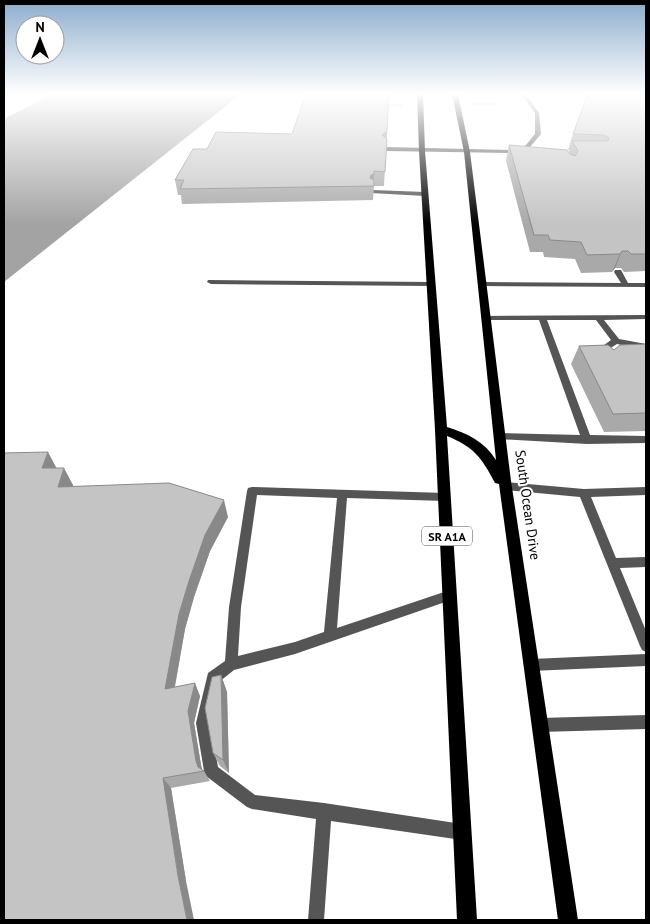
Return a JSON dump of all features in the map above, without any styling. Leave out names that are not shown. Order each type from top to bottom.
[{"type":"main road","name":"SR A1A","points":[[422,137],[445,497],[467,920]]},
{"type":"main road","name":"South Ocean Drive","points":[[464,137],[506,492],[568,920]]},
{"type":"main road","points":[[441,430],[466,439],[487,454],[494,464],[506,492]]},
{"type":"lane","points":[[516,152],[528,146],[535,137]]},
{"type":"lane","points":[[386,149],[531,153]]},
{"type":"lane","points":[[373,192],[425,194]]},
{"type":"lane","points":[[618,272],[626,285]]},
{"type":"lane","points":[[211,282],[431,284]]},
{"type":"lane","points":[[482,284],[646,285]]},
{"type":"lane","points":[[486,318],[646,317]]},
{"type":"lane","points":[[599,318],[616,342]]},
{"type":"lane","points":[[543,319],[587,440]]},
{"type":"lane","points":[[606,363],[600,351],[616,342],[646,347]]},
{"type":"lane","points":[[500,437],[587,440],[645,437]]},
{"type":"lane","points":[[232,664],[235,607],[252,491],[445,497]]},
{"type":"lane","points":[[506,492],[584,493],[646,491]]},
{"type":"lane","points":[[584,493],[646,646]]},
{"type":"lane","points":[[330,635],[342,495]]},
{"type":"lane","points":[[612,563],[646,562]]},
{"type":"lane","points":[[450,595],[295,648],[232,664],[213,678],[203,723],[211,771],[252,802],[462,832]]},
{"type":"lane","points":[[532,665],[646,660]]},
{"type":"lane","points":[[540,725],[646,722]]},
{"type":"lane","points":[[316,920],[324,811]]},
{"type":"shaded area","points":[[4,137],[187,137],[4,282]]},
{"type":"building","points":[[213,137],[385,137],[387,139],[385,172],[374,171],[370,178],[374,180],[374,186],[180,189],[184,180],[175,180],[193,149],[207,149]]},
{"type":"building","points":[[608,137],[646,137],[646,254],[631,254],[628,251],[622,251],[620,254],[587,255],[581,242],[550,240],[548,235],[534,235],[509,145],[567,150],[575,156],[578,151],[572,141],[608,141]]},
{"type":"building","points":[[646,344],[646,413],[613,414],[579,346],[608,345],[614,350],[620,345]]},
{"type":"building","points":[[48,452],[42,468],[64,468],[58,487],[169,483],[224,500],[205,535],[189,581],[179,614],[165,689],[195,683],[188,711],[196,761],[198,767],[204,771],[163,778],[178,876],[187,920],[4,920],[4,453]]},
{"type":"building","points":[[221,675],[223,760],[213,753],[205,708],[212,677]]}]
